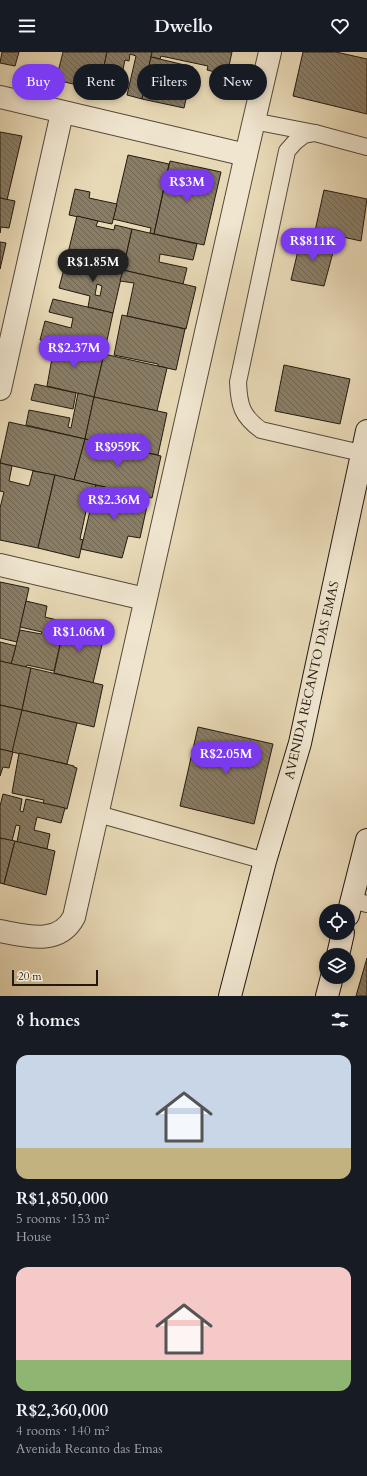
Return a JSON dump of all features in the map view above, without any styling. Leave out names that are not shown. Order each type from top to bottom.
[{"type":"street","points":[[0,931],[36,938],[51,935],[70,926],[74,917],[253,121],[270,52]]},
{"type":"street","points":[[0,97],[62,113],[246,155]]},
{"type":"street","points":[[0,389],[62,113]]},
{"type":"street","name":"AVENIDA RECANTO DAS EMAS","points":[[230,996],[264,860],[300,743],[367,431]]},
{"type":"street","points":[[0,565],[145,599]]},
{"type":"street","points":[[356,906],[367,840]]},
{"type":"street","points":[[327,996],[330,984]]},
{"type":"lane","points":[[253,121],[315,133],[367,147]]},
{"type":"lane","points":[[315,133],[304,135],[295,142],[287,152],[238,382],[239,395],[242,410],[250,422],[261,430],[362,453]]},
{"type":"lane","points":[[98,814],[264,860]]},
{"type":"building","points":[[2,52],[19,52],[16,64],[12,64],[12,65],[0,63]]},
{"type":"building","points":[[63,52],[107,52],[104,64],[73,64],[73,84],[65,82],[65,64],[60,64]]},
{"type":"building","points":[[107,52],[152,52],[149,64],[137,64],[137,98],[129,96],[129,86],[136,56],[130,54],[129,61],[125,60],[124,64],[104,64]]},
{"type":"building","points":[[152,52],[232,52],[229,64],[209,64],[209,70],[207,70],[208,66],[201,64],[161,56],[160,59],[151,57]]},
{"type":"building","points":[[303,52],[336,52],[367,59],[367,114],[293,96]]},
{"type":"building","points":[[151,57],[180,64],[149,64]]},
{"type":"building","points":[[147,100],[186,100],[184,108]]},
{"type":"building","points":[[0,132],[22,136],[7,200],[0,198]]},
{"type":"building","points":[[128,155],[169,164],[154,234],[150,233],[151,228],[113,219]]},
{"type":"building","points":[[170,161],[221,172],[204,245],[154,234]]},
{"type":"building","points":[[75,189],[90,192],[89,198],[117,204],[112,224],[69,215]]},
{"type":"building","points":[[324,190],[367,199],[361,241],[315,231]]},
{"type":"building","points":[[0,198],[15,201],[9,228],[1,227],[0,233]]},
{"type":"building","points":[[77,216],[98,221],[96,226],[114,230],[115,225],[132,229],[123,270],[67,257]]},
{"type":"building","points":[[132,229],[197,244],[193,260],[160,254],[159,262],[187,268],[183,284],[123,270]]},
{"type":"building","points":[[301,238],[335,245],[324,286],[291,280]]},
{"type":"building","points":[[0,242],[6,243],[0,269]]},
{"type":"building","points":[[67,257],[123,270],[113,313],[88,307],[90,296],[59,288]],"holes":[[[97,284],[102,286],[100,296],[95,295]]]},
{"type":"building","points":[[123,270],[196,287],[186,329],[127,316],[134,283],[120,281]]},
{"type":"building","points":[[53,299],[113,313],[104,354],[40,340],[45,321],[71,328],[73,318],[49,312]]},
{"type":"building","points":[[122,315],[185,329],[176,370],[158,366],[158,364],[114,355]]},
{"type":"building","points":[[47,341],[104,354],[94,397],[47,386],[52,358],[44,356]]},
{"type":"building","points":[[104,354],[167,368],[157,411],[94,397]]},
{"type":"building","points":[[284,365],[350,379],[340,424],[275,411]]},
{"type":"building","points":[[35,384],[76,393],[73,409],[31,400]]},
{"type":"building","points":[[78,393],[94,397],[85,439],[26,425],[29,410],[70,418],[68,427],[71,428]]},
{"type":"building","points":[[94,397],[167,413],[158,455],[85,439]]},
{"type":"building","points":[[9,422],[85,439],[74,480],[0,463]]},
{"type":"building","points":[[85,439],[161,456],[152,498],[74,480]]},
{"type":"building","points":[[0,463],[12,466],[9,481],[29,486],[33,471],[55,475],[38,548],[0,540],[0,508],[4,492],[0,491]]},
{"type":"building","points":[[55,475],[96,485],[92,503],[88,502],[80,539],[83,540],[79,558],[38,548]]},
{"type":"building","points":[[96,485],[149,497],[140,538],[128,536],[122,558],[81,549]]},
{"type":"building","points":[[0,582],[29,588],[17,642],[0,638]]},
{"type":"building","points":[[26,601],[47,606],[45,617],[65,622],[54,671],[27,665],[26,667],[11,664],[20,630],[41,634],[42,632],[20,627]]},
{"type":"building","points":[[65,623],[105,632],[93,683],[54,673]]},
{"type":"building","points":[[0,642],[16,646],[11,664],[0,661]]},
{"type":"building","points":[[0,661],[31,668],[22,710],[0,705]]},
{"type":"building","points":[[31,668],[103,685],[94,727],[22,710]]},
{"type":"building","points":[[0,705],[22,710],[13,752],[0,749]]},
{"type":"building","points":[[22,710],[77,723],[67,764],[12,752]]},
{"type":"building","points":[[198,727],[273,744],[254,824],[180,806]]},
{"type":"building","points":[[0,749],[13,752],[9,768],[3,767],[0,776]]},
{"type":"building","points":[[19,753],[77,768],[67,809],[43,804],[44,800],[12,793]]},
{"type":"building","points":[[3,794],[22,799],[20,811],[23,812],[26,799],[65,808],[61,823],[37,817],[34,830],[50,834],[47,849],[17,842],[20,826],[16,825],[12,841],[0,838],[0,806]]},
{"type":"building","points":[[0,838],[15,841],[4,884],[0,883]]},
{"type":"building","points":[[15,841],[55,851],[46,895],[4,884]]},
{"type":"building","points":[[367,958],[367,996],[356,996]]}]
